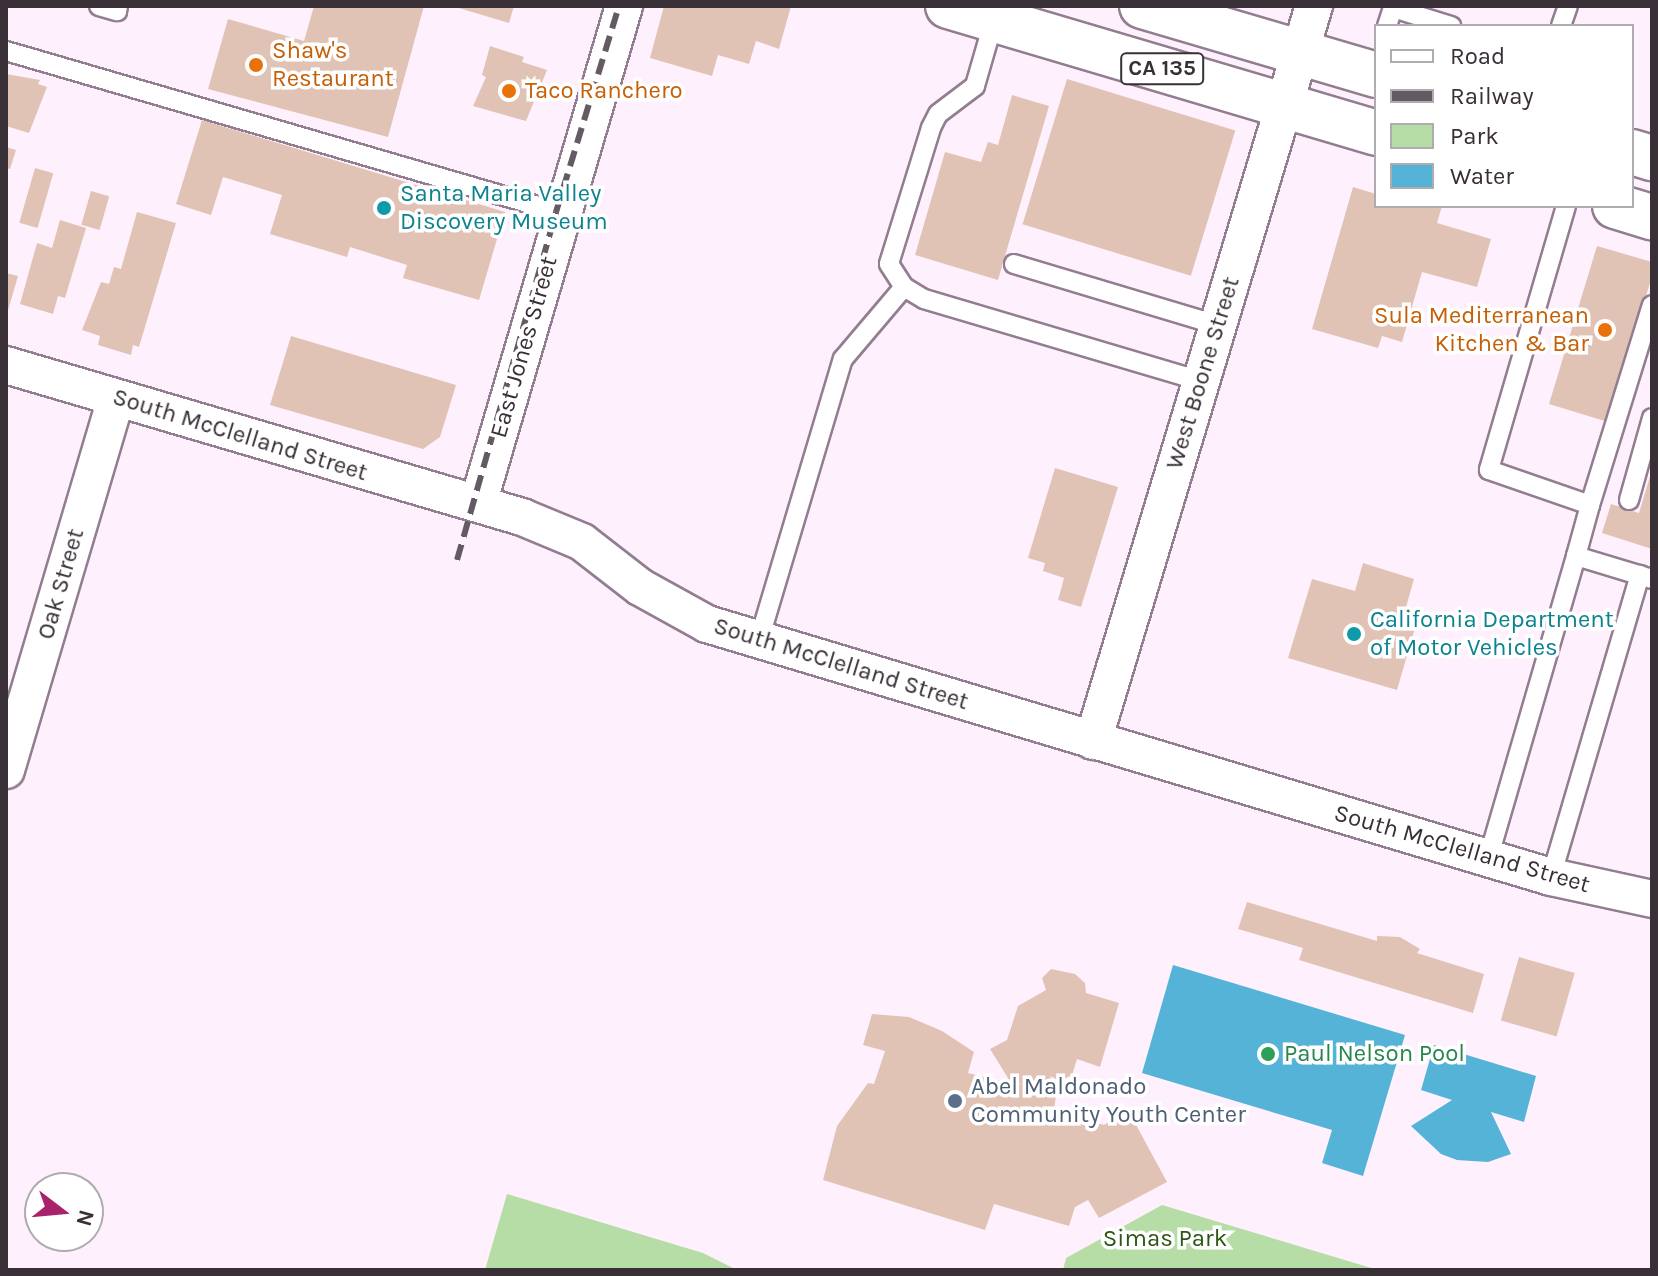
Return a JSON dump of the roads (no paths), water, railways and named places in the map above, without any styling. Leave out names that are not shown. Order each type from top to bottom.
[{"type":"main road","name":"CA 135","points":[[948,6],[1374,132]]},
{"type":"main road","name":"CA 135","points":[[1142,6],[1198,14],[1300,52],[1374,71]]},
{"type":"main road","points":[[1622,208],[1652,217]]},
{"type":"street","name":"East Jones Street","points":[[478,504],[624,6]]},
{"type":"street","name":"West Boone Street","points":[[1093,741],[1314,6]]},
{"type":"street","name":"South McClelland Street","points":[[6,365],[522,517],[582,542],[640,587],[707,624],[1488,859],[1551,877],[1652,899]]},
{"type":"street","name":"Oak Street","points":[[6,770],[116,398]]},
{"type":"lane","points":[[99,6],[117,11],[118,6]]},
{"type":"lane","points":[[1390,11],[1443,24]]},
{"type":"lane","points":[[994,20],[975,86],[938,114],[931,128],[889,264],[904,287],[924,299],[1201,381]]},
{"type":"lane","points":[[6,51],[562,213]]},
{"type":"lane","points":[[1565,208],[1489,470],[1590,505]]},
{"type":"lane","points":[[1014,264],[1217,325]]},
{"type":"lane","points":[[759,640],[843,359],[904,287]]},
{"type":"lane","points":[[1488,859],[1590,505],[1652,305]]},
{"type":"lane","points":[[1629,500],[1652,418]]},
{"type":"lane","points":[[1551,877],[1646,577],[1576,556]]},
{"type":"water","points":[[1173,965],[1405,1035],[1363,1176],[1322,1163],[1332,1130],[1142,1073]]},
{"type":"water","points":[[1434,1045],[1536,1076],[1524,1122],[1491,1112],[1511,1154],[1488,1162],[1457,1160],[1441,1154],[1411,1126],[1452,1100],[1421,1090]]},
{"type":"railway","points":[[457,560],[556,212],[619,6]]},
{"type":"place","name":"Shaw's Restaurant","points":[[256,65]]},
{"type":"place","name":"Taco Ranchero","points":[[509,91]]},
{"type":"place","name":"Santa Maria Valley Discovery Museum","points":[[384,208]]},
{"type":"place","name":"Sula Mediterranean Kitchen & Bar","points":[[1605,330]]},
{"type":"place","name":"California Department of Motor Vehicles","points":[[1354,634]]},
{"type":"place","name":"Paul Nelson Pool","points":[[1268,1054]]},
{"type":"place","name":"Abel Maldonado Community Youth Center","points":[[955,1101]]},
{"type":"park label","name":"Simas Park","points":[[1165,1239]]}]
